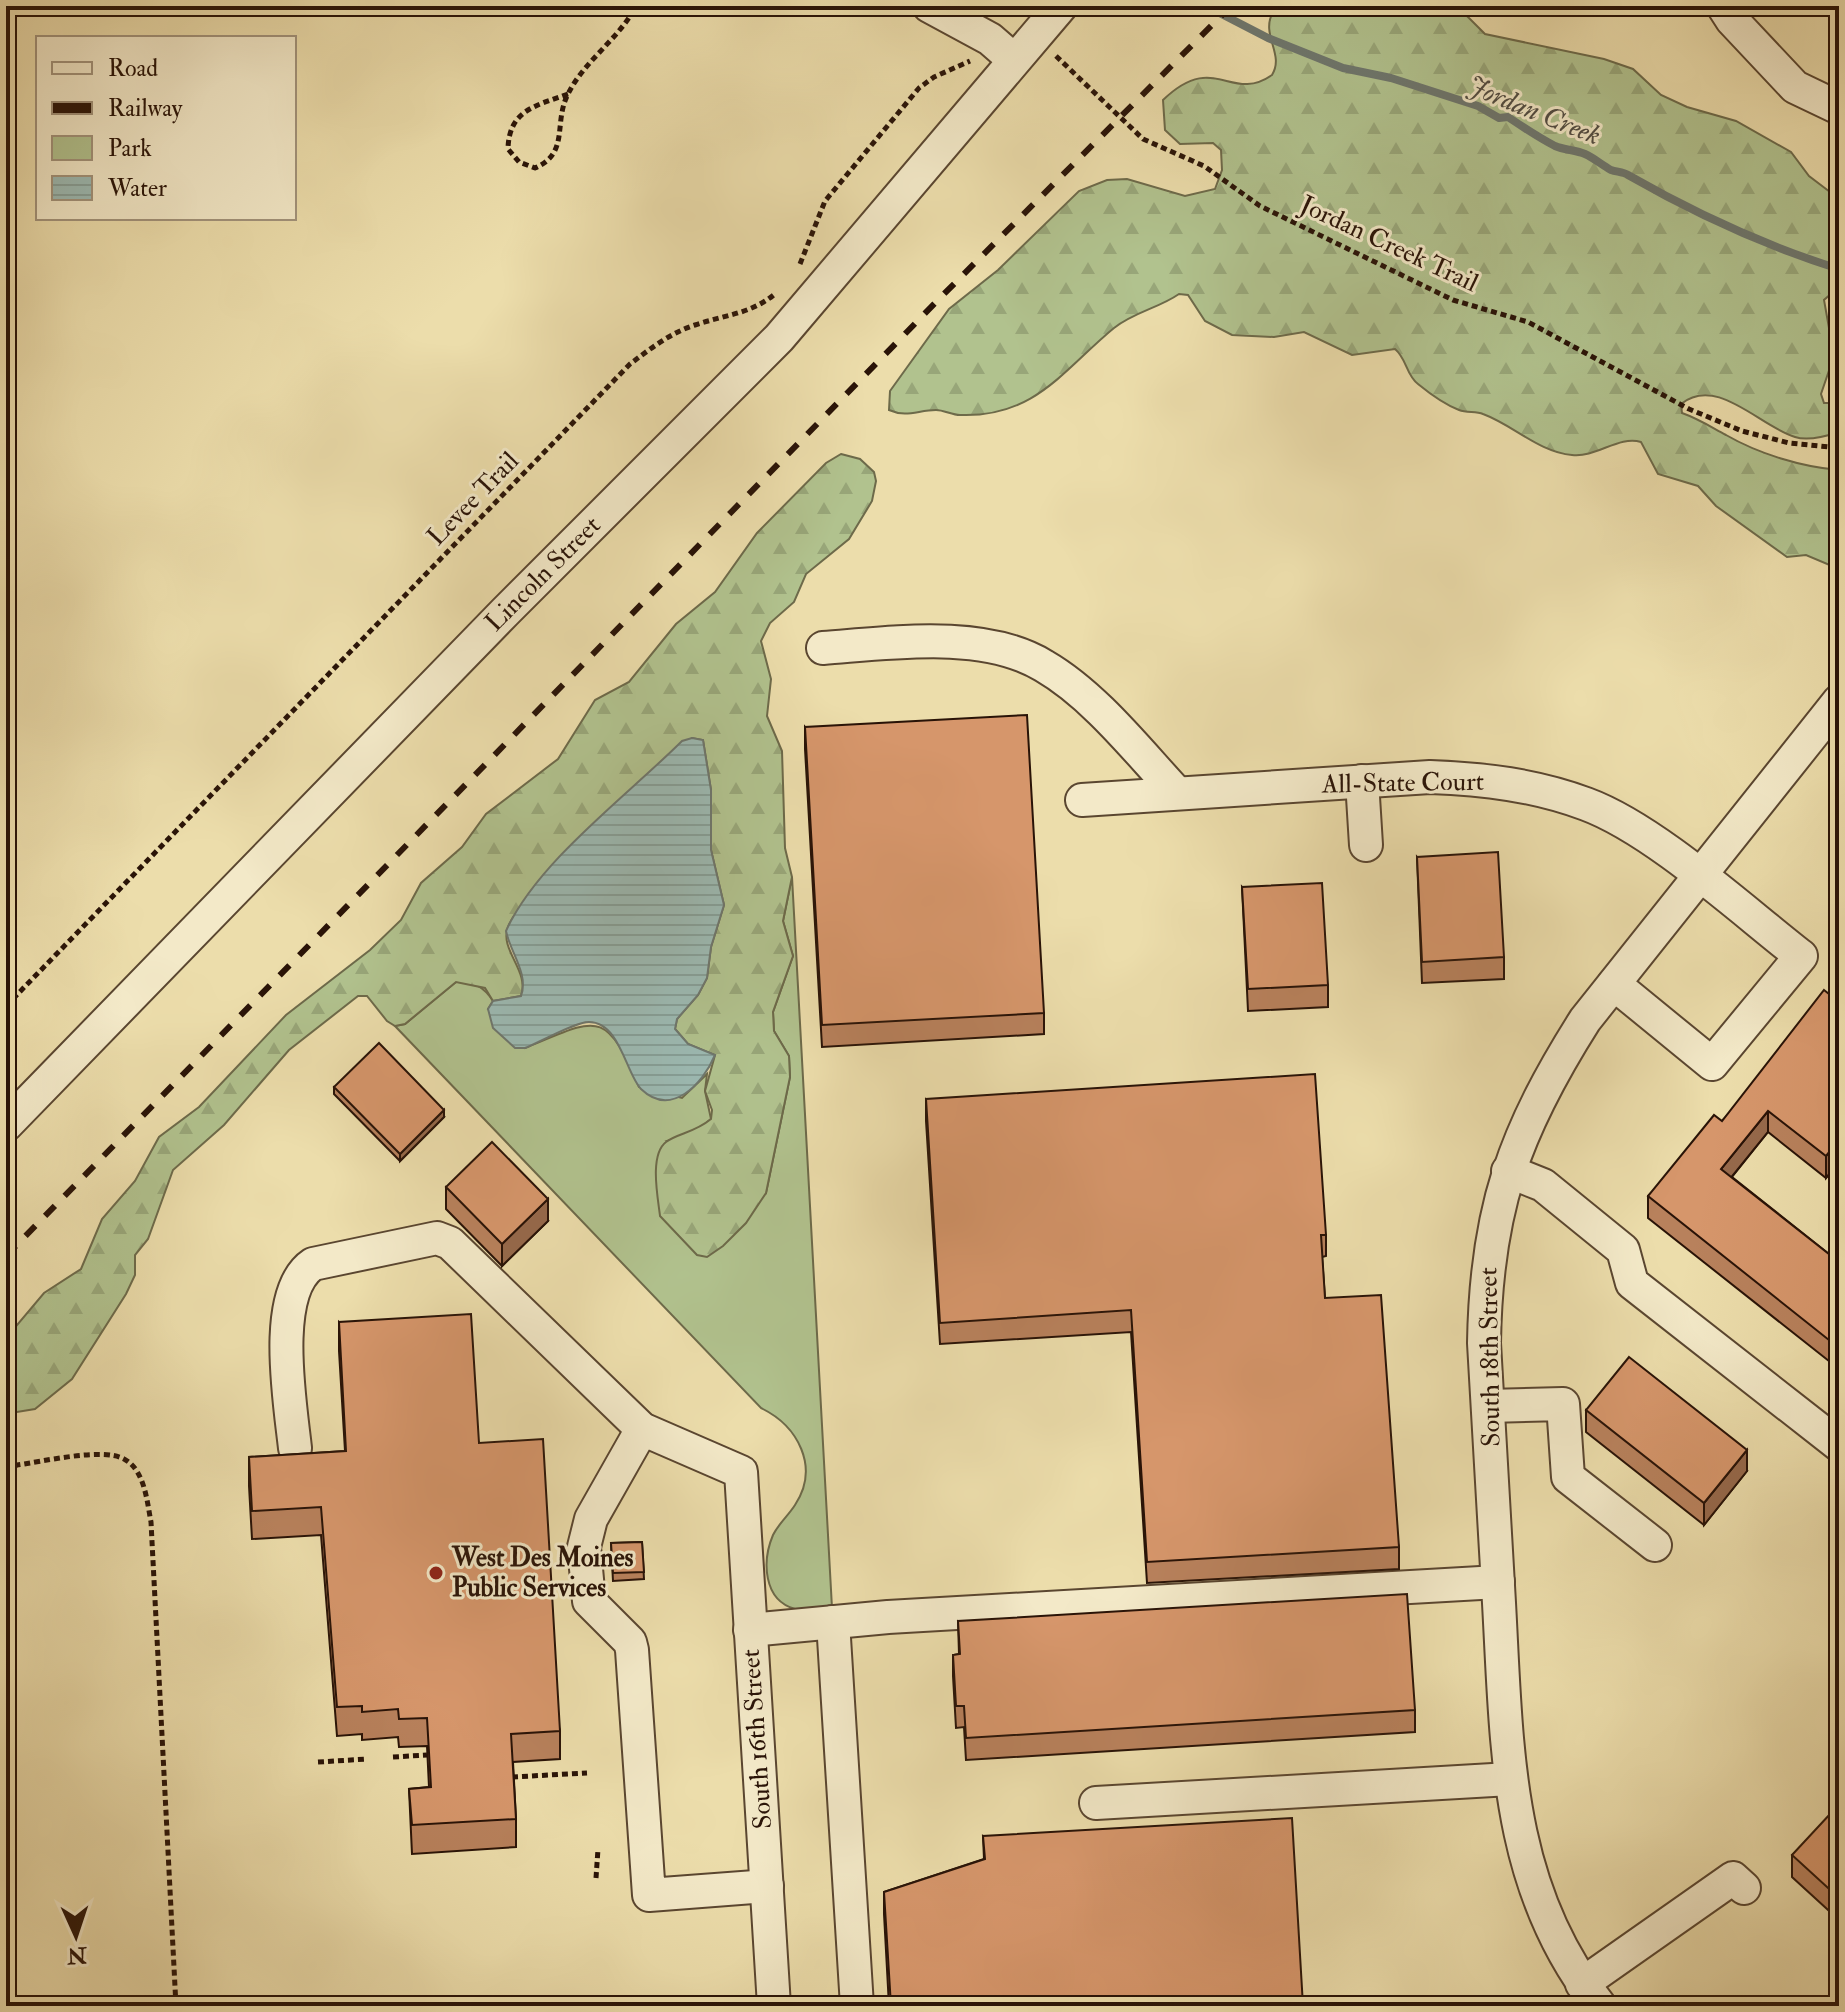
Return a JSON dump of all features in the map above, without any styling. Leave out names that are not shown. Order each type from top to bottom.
[{"type":"street","points":[[929,6],[990,39],[1013,59]]},
{"type":"street","name":"Lincoln Street","points":[[6,1125],[505,612],[779,338],[1061,6]]},
{"type":"street","points":[[1723,6],[1795,87],[1839,108]]},
{"type":"street","points":[[823,648],[958,641],[1044,665],[1108,718],[1176,792]]},
{"type":"street","name":"South 18th Street","points":[[1591,1995],[1555,1939],[1527,1867],[1510,1779],[1488,1406],[1485,1277],[1508,1171],[1522,1130],[1551,1074],[1585,1020],[1700,877],[1833,722]]},
{"type":"street","name":"All-State Court","points":[[1082,800],[1430,777],[1485,779],[1537,789],[1589,805],[1637,831],[1801,956],[1712,1064],[1614,984]]},
{"type":"street","points":[[1362,781],[1366,845]]},
{"type":"street","points":[[1508,1171],[1543,1185],[1623,1250],[1632,1283],[1839,1445]]},
{"type":"street","points":[[295,1448],[284,1335],[302,1271],[313,1264],[437,1238],[450,1243],[642,1429],[591,1519],[584,1547],[589,1601],[630,1642],[632,1650],[649,1895],[767,1886]]},
{"type":"street","points":[[1488,1406],[1563,1404],[1568,1477],[1655,1545]]},
{"type":"street","name":"South 16th Street","points":[[642,1429],[741,1472],[774,2006]]},
{"type":"street","points":[[750,1630],[833,1622],[1498,1582]]},
{"type":"street","points":[[833,1622],[857,2006]]},
{"type":"street","points":[[1096,1803],[1510,1779]]},
{"type":"street","points":[[1591,1995],[1733,1878],[1744,1888]]},
{"type":"path","points":[[568,94],[522,113],[509,131],[508,149],[519,162],[535,168],[549,162],[559,148],[560,122],[568,94],[626,25],[636,6]]},
{"type":"path","name":"Jordan Creek Trail","points":[[1047,47],[1143,139],[1204,166],[1260,206],[1453,300],[1528,322],[1689,409],[1742,431],[1789,443],[1839,448]]},
{"type":"path","points":[[796,272],[818,212],[834,190],[919,88],[934,77],[964,67],[975,56]]},
{"type":"path","name":"Levee Trail","points":[[6,1006],[630,364],[670,336],[694,325],[741,314],[764,303],[781,288]]},
{"type":"path","points":[[6,1471],[17,1465],[92,1455],[123,1458],[136,1470],[145,1491],[151,1522],[176,2006]]},
{"type":"path","points":[[393,1757],[427,1755]]},
{"type":"path","points":[[318,1762],[367,1759]]},
{"type":"path","points":[[512,1777],[587,1773]]},
{"type":"path","points":[[596,1878],[598,1849]]},
{"type":"green space","points":[[1300,6],[1457,6],[1485,34],[1604,59],[1633,69],[1661,95],[1687,107],[1736,121],[1791,152],[1809,176],[1834,195],[1839,210],[1839,277],[1832,293],[1824,300],[1834,356],[1821,394],[1824,403],[1839,403],[1839,432],[1811,438],[1795,437],[1738,406],[1709,395],[1681,404],[1682,413],[1766,454],[1839,470],[1839,569],[1806,555],[1787,557],[1716,506],[1698,486],[1658,474],[1641,442],[1624,442],[1581,455],[1560,453],[1537,444],[1494,419],[1459,410],[1443,402],[1414,380],[1395,349],[1352,355],[1304,332],[1274,337],[1232,335],[1205,321],[1188,295],[1179,294],[1114,328],[1046,388],[1029,400],[1009,408],[986,414],[960,415],[936,410],[907,414],[889,410],[890,391],[949,309],[998,270],[1079,191],[1107,180],[1127,179],[1185,196],[1215,189],[1222,170],[1221,150],[1213,143],[1180,144],[1165,130],[1163,100],[1196,79],[1245,84],[1272,75],[1276,60],[1269,29],[1273,12]]},
{"type":"green space","points":[[841,454],[860,459],[874,472],[876,481],[872,501],[849,539],[806,574],[794,602],[770,623],[761,641],[771,679],[767,716],[782,751],[785,848],[792,877],[783,921],[793,956],[773,1012],[774,1031],[789,1056],[790,1077],[766,1193],[746,1223],[707,1257],[697,1255],[660,1216],[658,1199],[656,1166],[661,1148],[671,1139],[711,1119],[712,1110],[705,1091],[715,1055],[688,1044],[675,1029],[677,1019],[698,995],[707,978],[711,947],[724,905],[711,850],[711,790],[703,740],[692,738],[586,832],[515,915],[506,936],[522,978],[521,996],[493,1001],[485,988],[456,982],[405,1024],[395,1026],[387,1021],[367,996],[358,996],[289,1050],[224,1125],[173,1170],[148,1239],[135,1255],[135,1275],[126,1294],[72,1379],[35,1409],[11,1413],[6,1408],[6,1338],[44,1293],[81,1269],[102,1219],[135,1181],[159,1137],[199,1107],[286,1015],[370,950],[401,920],[421,883],[462,847],[486,814],[558,759],[595,700],[629,682],[676,624],[715,592],[757,533],[826,463]]},
{"type":"green space","points":[[792,877],[832,1608],[808,1610],[795,1609],[777,1597],[771,1588],[767,1567],[773,1535],[802,1491],[805,1462],[795,1437],[785,1425],[761,1408],[395,1026],[405,1024],[456,982],[468,983],[478,986],[490,996],[493,1001],[488,1009],[525,1048],[569,1030],[597,1026],[617,1043],[639,1087],[682,1098],[707,1074],[705,1091],[711,1119],[695,1132],[667,1141],[766,1193],[790,1077],[789,1056],[774,1031],[773,1012],[793,956],[783,921]]},
{"type":"water","points":[[692,738],[703,740],[711,790],[711,850],[724,905],[711,947],[707,978],[698,995],[677,1019],[675,1029],[688,1044],[715,1055],[703,1077],[685,1094],[664,1100],[652,1097],[641,1089],[615,1039],[600,1024],[583,1023],[525,1048],[515,1048],[493,1028],[488,1009],[493,1001],[521,996],[521,971],[506,931],[520,905],[585,830],[682,741]]},
{"type":"building","points":[[1027,715],[1044,1013],[822,1025],[805,727]]},
{"type":"building","points":[[1498,852],[1504,957],[1422,962],[1417,857]]},
{"type":"building","points":[[1322,883],[1328,985],[1248,989],[1242,887]]},
{"type":"building","points":[[1824,990],[1839,1002],[1839,1140],[1826,1156],[1768,1111],[1721,1169],[1839,1262],[1839,1348],[1648,1196],[1714,1115],[1722,1121]]},
{"type":"building","points":[[379,1043],[444,1110],[400,1154],[334,1087]]},
{"type":"building","points":[[1315,1074],[1326,1235],[1321,1235],[1325,1298],[1381,1295],[1399,1547],[1147,1562],[1131,1310],[940,1323],[926,1099]]},
{"type":"building","points":[[492,1142],[548,1199],[502,1244],[446,1187]]},
{"type":"building","name":"West Des Moines Public Services","points":[[471,1314],[479,1443],[543,1439],[560,1731],[511,1734],[516,1819],[412,1825],[409,1789],[431,1787],[427,1718],[399,1719],[398,1709],[362,1712],[362,1706],[337,1707],[321,1507],[252,1511],[249,1457],[346,1451],[339,1322]]},
{"type":"building","points":[[1629,1357],[1747,1450],[1704,1503],[1586,1410]]},
{"type":"building","points":[[642,1542],[644,1572],[613,1573],[611,1543]]},
{"type":"building","points":[[1407,1594],[1415,1710],[966,1738],[964,1706],[956,1706],[953,1655],[960,1654],[958,1621]]},
{"type":"building","points":[[1831,1813],[1839,1821],[1839,1898],[1792,1855]]},
{"type":"building","points":[[1292,1818],[1303,2006],[891,2006],[884,1892],[985,1859],[983,1836]]},
{"type":"waterway","name":"Jordan Creek","points":[[1206,6],[1268,38],[1343,68],[1391,78],[1478,106],[1499,118],[1508,117],[1555,146],[1585,154],[1611,170],[1626,174],[1730,228],[1839,269]]},
{"type":"railway","points":[[6,1256],[940,298],[1231,6]]},
{"type":"place","name":"West Des Moines Public Services","points":[[436,1573]]}]
